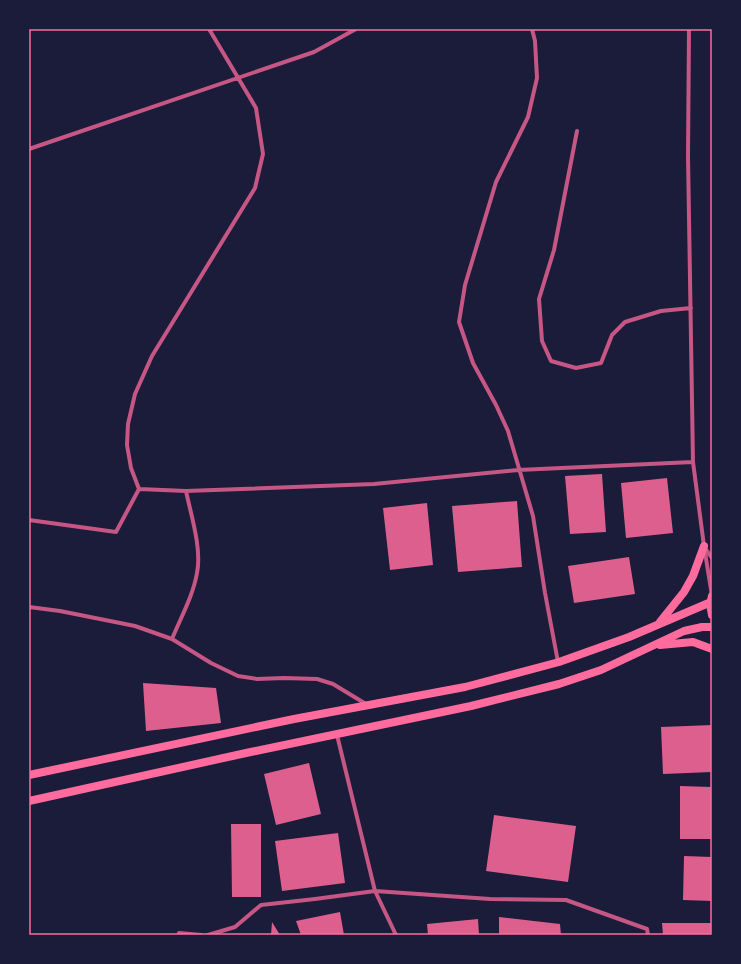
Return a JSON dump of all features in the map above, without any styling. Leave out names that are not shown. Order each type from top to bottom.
[{"type":"main road","points":[[657,625],[675,605],[684,592],[693,576],[704,546]]},
{"type":"main road","points":[[29,775],[286,721],[465,687],[558,662],[629,637],[711,599],[712,615]]},
{"type":"main road","points":[[29,801],[246,753],[471,706],[558,684],[601,670],[684,631],[702,627],[712,627]]},
{"type":"main road","points":[[653,646],[693,642],[712,649]]},
{"type":"street","points":[[29,520],[116,532],[139,489],[131,468],[127,445],[128,424],[135,394],[152,356],[255,188],[263,154],[256,108],[209,29]]},
{"type":"street","points":[[29,149],[314,52],[356,29]]},
{"type":"street","points":[[532,29],[535,41],[536,78],[528,117],[496,182],[465,285],[459,322],[473,363],[508,430],[518,470],[533,516],[558,662]]},
{"type":"street","points":[[689,29],[688,156],[693,462],[711,599]]},
{"type":"street","points":[[577,131],[554,250],[539,299],[542,341],[551,361],[576,368],[601,363],[612,335],[625,322],[661,311],[690,308]]},
{"type":"street","points":[[139,489],[186,491],[374,484],[518,470],[693,462]]},
{"type":"street","points":[[172,639],[188,602],[198,572],[198,545],[186,491]]},
{"type":"street","points":[[704,546],[712,558]]},
{"type":"street","points":[[29,607],[135,626],[172,639],[211,663],[238,676],[257,679],[317,679],[333,684],[368,706]]},
{"type":"street","points":[[337,735],[375,891],[396,935]]},
{"type":"street","points":[[208,935],[235,927],[261,905],[315,900],[375,891],[490,899],[566,900],[647,929],[648,935]]},
{"type":"street","points":[[179,933],[201,935]]},
{"type":"building","points":[[602,474],[606,532],[570,534],[565,476]]},
{"type":"building","points":[[667,478],[673,533],[626,538],[621,483]]},
{"type":"building","points":[[517,501],[522,567],[458,572],[452,506]]},
{"type":"building","points":[[427,503],[433,565],[390,570],[383,508]]},
{"type":"building","points":[[629,557],[635,594],[574,603],[568,566]]},
{"type":"building","points":[[143,683],[216,688],[221,723],[146,731]]},
{"type":"building","points":[[712,725],[712,772],[663,774],[661,727]]},
{"type":"building","points":[[309,763],[321,814],[276,825],[264,774]]},
{"type":"building","points":[[680,786],[712,787],[712,839],[680,839]]},
{"type":"building","points":[[494,815],[576,826],[568,882],[486,871]]},
{"type":"building","points":[[231,824],[261,824],[261,897],[232,897]]},
{"type":"building","points":[[338,833],[345,883],[282,891],[275,841]]},
{"type":"building","points":[[684,856],[712,857],[712,901],[683,900]]},
{"type":"building","points":[[340,912],[344,935],[301,935],[296,921]]},
{"type":"building","points":[[499,917],[560,924],[561,935],[499,935]]},
{"type":"building","points":[[478,919],[479,935],[428,935],[427,924]]},
{"type":"building","points":[[272,922],[280,935],[271,935]]},
{"type":"building","points":[[662,923],[712,923],[712,935],[663,935]]}]
